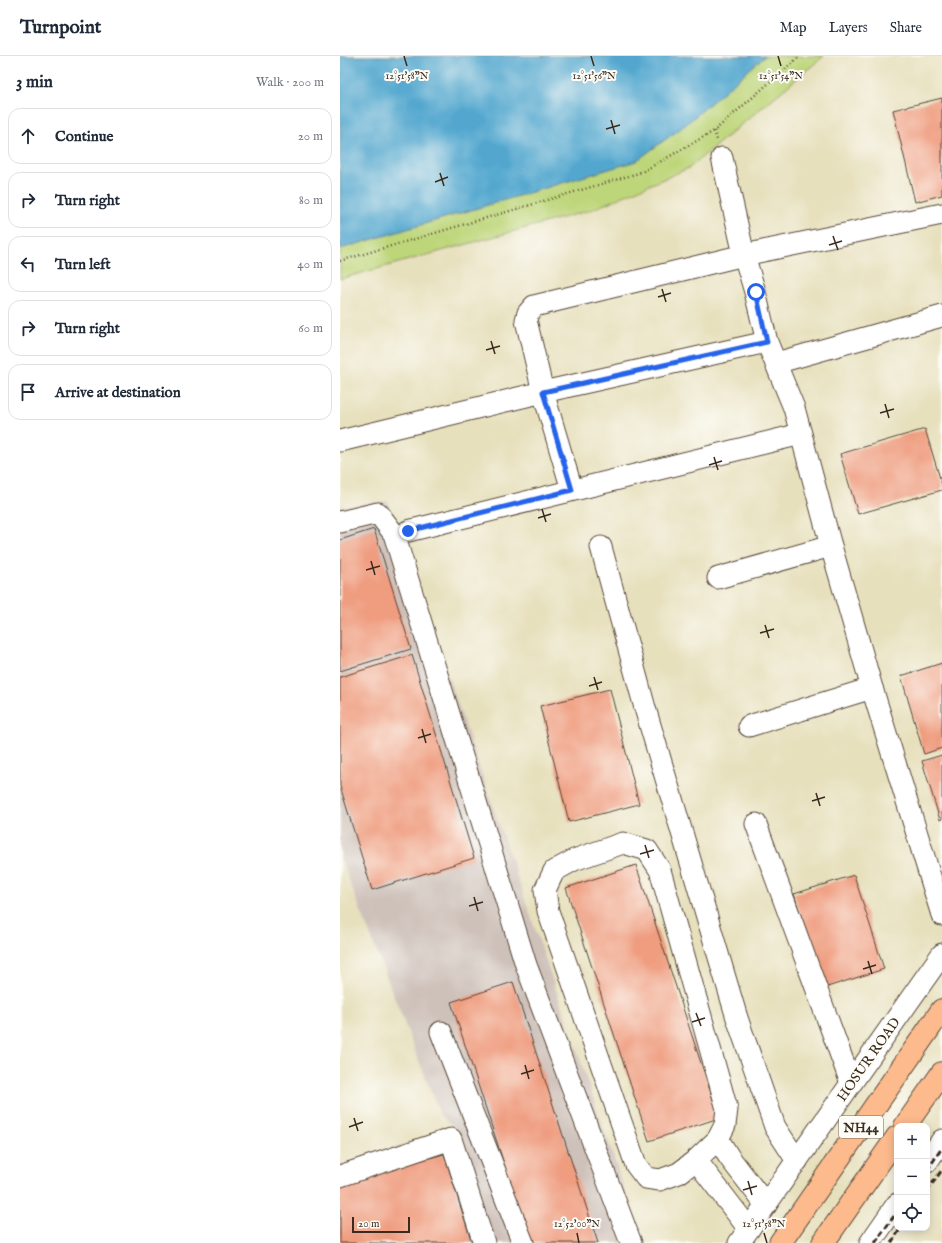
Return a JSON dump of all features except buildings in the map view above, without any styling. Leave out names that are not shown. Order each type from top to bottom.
[{"type":"highway","name":"NH44","points":[[780,1243],[942,1010]]},
{"type":"highway","points":[[795,1243],[942,1035]]},
{"type":"highway","points":[[907,1123],[942,1073]]},
{"type":"highway","points":[[925,1123],[942,1100]]},
{"type":"highway","points":[[823,1243],[894,1141]]},
{"type":"highway","points":[[841,1243],[894,1168]]},
{"type":"street","points":[[722,158],[744,255],[756,292],[767,342],[794,408],[831,546],[872,688],[942,915]]},
{"type":"street","points":[[572,490],[543,392],[526,320],[528,313],[534,306],[744,255],[942,214]]},
{"type":"street","points":[[776,363],[942,316]]},
{"type":"street","points":[[340,441],[543,392],[767,342]]},
{"type":"street","points":[[408,531],[801,434]]},
{"type":"street","points":[[340,522],[378,513],[394,534],[526,965],[631,1243]]},
{"type":"street","points":[[718,578],[831,546]]},
{"type":"street","points":[[601,547],[645,708],[737,1018],[774,1127],[796,1161]]},
{"type":"street","points":[[749,726],[872,688]]},
{"type":"street","points":[[756,824],[851,1083]]},
{"type":"street","points":[[623,843],[648,850],[660,870],[727,1109],[725,1126],[718,1139],[696,1160],[679,1173],[660,1180],[646,1178],[636,1165],[548,911],[546,890],[554,871],[574,860],[623,843]]},
{"type":"street","name":"HOSUR ROAD","points":[[744,1236],[942,954]]},
{"type":"street","points":[[441,1032],[523,1243]]},
{"type":"street","points":[[340,1176],[451,1139],[484,1243]]},
{"type":"street","points":[[718,1139],[729,1157],[766,1205]]},
{"type":"street","points":[[929,1159],[942,1140]]},
{"type":"street","points":[[696,1160],[744,1236]]},
{"type":"street","points":[[870,1243],[894,1208]]},
{"type":"path","points":[[340,261],[642,172],[714,131],[800,56]]},
{"type":"shaded area","points":[[388,501],[643,1243],[340,1243],[340,1166],[456,1128],[440,1115],[340,857],[340,506]]},
{"type":"green space","points":[[765,56],[824,56],[689,168],[591,210],[340,279],[340,249],[636,161],[684,126]]},
{"type":"water","points":[[340,56],[765,56],[684,126],[636,161],[340,249]]},
{"type":"railway","points":[[930,1166],[942,1148]]},
{"type":"railway","points":[[930,1187],[942,1170]]},
{"type":"railway","points":[[875,1243],[894,1216]]},
{"type":"railway","points":[[891,1243],[899,1231]]},
{"type":"route","points":[[408,531],[572,490],[543,392],[767,342],[756,292]]}]
